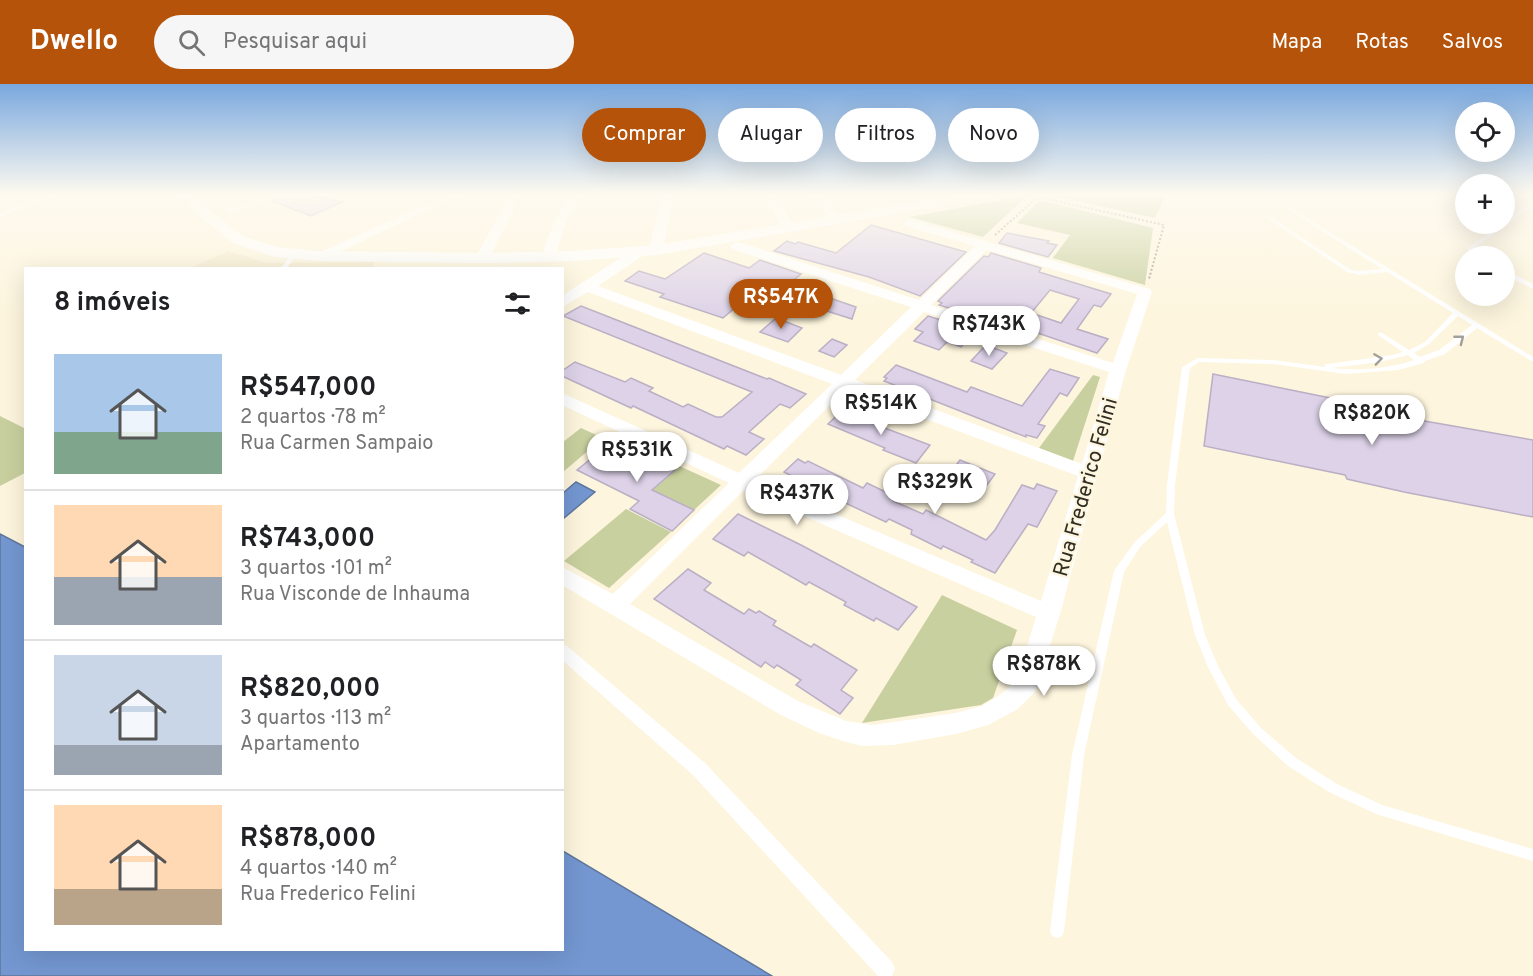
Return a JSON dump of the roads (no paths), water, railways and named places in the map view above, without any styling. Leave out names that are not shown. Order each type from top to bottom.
[{"type":"street","points":[[235,237],[256,247],[294,255],[482,258],[639,252],[736,237]]},
{"type":"street","points":[[319,256],[362,237]]},
{"type":"street","points":[[482,258],[494,237]]},
{"type":"street","points":[[548,257],[555,237]]},
{"type":"street","points":[[656,250],[659,237]]},
{"type":"street","points":[[615,605],[984,245],[955,237]]},
{"type":"street","name":"Rua Frederico Felini","points":[[564,576],[761,692],[825,724],[863,735],[910,732],[971,721],[997,711],[1018,696],[1027,685],[1118,370],[1145,292],[984,245]]},
{"type":"street","points":[[737,246],[1118,370]]},
{"type":"street","points":[[564,302],[639,252]]},
{"type":"street","points":[[588,287],[1088,473]]},
{"type":"street","points":[[564,399],[743,482],[1049,615]]},
{"type":"street","points":[[564,652],[699,769],[885,969]]},
{"type":"lane","points":[[1297,237],[1349,272],[1388,270]]},
{"type":"lane","points":[[1334,237],[1533,360]]},
{"type":"lane","points":[[1473,246],[1486,237]]},
{"type":"lane","points":[[285,267],[294,255]]},
{"type":"lane","points":[[1515,277],[1533,287]]},
{"type":"lane","points":[[1524,282],[1533,281]]},
{"type":"lane","points":[[1320,367],[1385,358],[1407,352],[1426,344],[1457,312]]},
{"type":"lane","points":[[1477,325],[1442,352],[1398,368],[1346,372],[1320,367],[1244,360],[1198,360],[1186,367],[1171,485],[1170,514],[1173,534],[1200,635],[1213,667],[1232,702],[1257,731],[1292,762],[1333,788],[1380,810],[1533,855]]},
{"type":"lane","points":[[1380,334],[1421,361]]},
{"type":"lane","points":[[1057,931],[1078,755],[1119,571],[1137,545],[1170,514]]},
{"type":"water","points":[[576,482],[595,492],[564,518],[564,492]]},
{"type":"water","points":[[0,534],[24,546],[24,951],[564,951],[564,852],[772,976],[0,976]]}]
